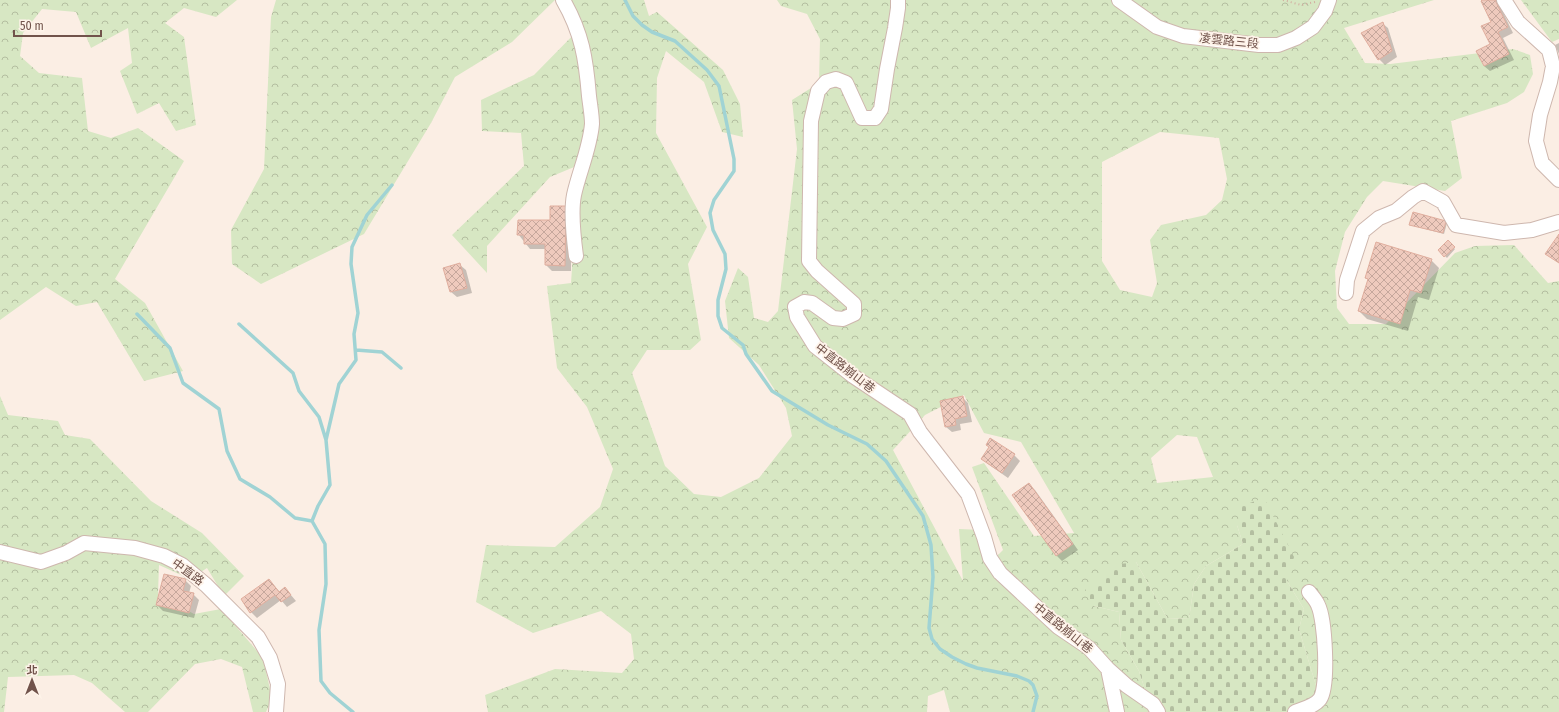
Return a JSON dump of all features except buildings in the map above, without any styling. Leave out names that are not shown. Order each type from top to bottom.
[{"type":"street","points":[[563,0],[580,36],[586,62],[592,124],[583,168],[574,196],[574,237],[576,256]]},
{"type":"street","name":"中直路崩山巷","points":[[898,0],[895,28],[881,109],[875,118],[862,118],[846,83],[836,79],[826,82],[818,91],[811,121],[809,261],[817,271],[854,304],[854,314],[844,319],[833,318],[812,303],[804,302],[795,307],[797,317],[815,346],[853,376],[910,414],[920,432],[968,494],[990,558],[1000,573],[1058,627],[1089,648],[1108,669]]},
{"type":"street","name":"凌雲路三段","points":[[1119,0],[1157,27],[1183,36],[1259,45],[1278,45],[1296,38],[1313,27],[1325,11],[1322,1]]},
{"type":"street","points":[[1504,0],[1518,22],[1549,50],[1553,66],[1550,82],[1540,115],[1536,141],[1542,163],[1559,180]]},
{"type":"street","points":[[1346,293],[1347,280],[1363,231],[1379,218],[1396,211],[1423,191],[1443,202],[1456,225],[1504,233],[1532,230],[1559,222]]},
{"type":"street","name":"中直路","points":[[0,552],[41,562],[66,553],[84,543],[135,548],[164,556],[182,565],[206,585],[258,637],[270,658],[278,684],[276,712]]},
{"type":"street","points":[[1295,712],[1308,708],[1319,701],[1322,695],[1325,680],[1326,662],[1324,635],[1320,612],[1318,605],[1309,592]]},
{"type":"street","points":[[1108,669],[1117,712]]},
{"type":"street","points":[[1108,669],[1127,686],[1153,704],[1158,712]]},
{"type":"path","points":[[1283,0],[1301,5],[1322,1]]},
{"type":"green space","points":[[0,0],[237,0],[216,17],[184,8],[165,23],[184,37],[196,125],[176,131],[159,103],[137,114],[120,71],[132,63],[128,28],[91,48],[76,12],[42,9],[23,33],[20,56],[39,73],[82,78],[88,131],[111,138],[138,128],[184,161],[115,279],[145,303],[183,371],[144,381],[97,302],[76,306],[46,287],[0,320]]},
{"type":"green space","points":[[276,0],[555,0],[512,42],[455,77],[431,123],[364,234],[261,284],[232,264],[231,230],[264,169],[271,17]]},
{"type":"green space","points":[[562,0],[644,0],[649,16],[657,12],[723,70],[740,104],[743,137],[722,132],[704,82],[666,51],[657,78],[656,133],[707,227],[688,264],[701,340],[690,350],[647,350],[632,373],[665,466],[694,494],[721,497],[759,478],[792,436],[786,408],[759,365],[729,338],[725,301],[738,268],[748,277],[754,318],[768,322],[778,311],[797,149],[792,100],[819,83],[820,39],[807,14],[781,6],[777,0],[1434,0],[1344,28],[1365,63],[1390,64],[1513,49],[1530,55],[1533,74],[1524,92],[1507,103],[1451,121],[1462,178],[1445,191],[1383,181],[1367,197],[1345,232],[1335,271],[1337,308],[1349,324],[1386,324],[1455,253],[1475,246],[1514,245],[1548,283],[1559,281],[1559,712],[1303,712],[1320,699],[1299,629],[1304,609],[1287,581],[1237,525],[1243,544],[1206,566],[1194,584],[1189,619],[1167,618],[1136,562],[1094,606],[1119,612],[1121,640],[1139,671],[1152,712],[950,712],[944,690],[928,696],[927,712],[488,712],[485,695],[555,669],[622,673],[634,659],[631,634],[601,611],[533,633],[476,602],[486,545],[555,547],[600,507],[613,469],[587,407],[557,368],[547,286],[571,283],[579,165],[550,177],[487,246],[487,273],[452,235],[524,166],[521,133],[482,131],[481,100],[534,75],[583,25]],"holes":[[[1160,132],[1219,138],[1227,179],[1222,200],[1206,215],[1161,225],[1150,240],[1157,283],[1152,297],[1120,290],[1102,261],[1102,162]],[[964,395],[984,433],[1021,442],[1074,533],[1034,536],[984,463],[972,467],[1003,550],[995,558],[982,530],[959,529],[963,581],[893,450],[925,415]],[[1177,435],[1197,437],[1213,477],[1157,483],[1151,458]]]},
{"type":"green space","points":[[1521,0],[1559,0],[1559,39],[1552,42]]},
{"type":"green space","points":[[0,396],[8,415],[58,421],[65,435],[90,439],[151,501],[202,533],[244,576],[224,596],[207,568],[190,579],[159,565],[158,594],[194,614],[221,609],[263,658],[272,698],[266,712],[253,712],[242,667],[221,659],[195,664],[148,712],[125,712],[92,683],[74,675],[8,677],[4,712],[0,712]]},
{"type":"green space","points":[[1264,498],[1294,557],[1287,581],[1304,609],[1299,629],[1320,699],[1303,712],[1152,712],[1139,671],[1121,640],[1119,612],[1094,606],[1085,590],[1120,564],[1136,562],[1167,618],[1189,619],[1194,584],[1206,566],[1243,544],[1237,525],[1241,506]]},
{"type":"waterway","points":[[625,0],[633,16],[642,25],[652,32],[675,41],[707,70],[719,86],[734,159],[734,171],[714,200],[710,213],[713,230],[725,254],[726,269],[718,300],[718,316],[722,328],[743,345],[746,354],[772,391],[828,425],[867,444],[886,461],[923,516],[931,545],[933,577],[929,628],[932,639],[940,649],[966,664],[977,668],[1017,676],[1029,681],[1033,685],[1037,696],[1033,712]]},
{"type":"waterway","points":[[326,440],[339,384],[356,360],[354,334],[358,313],[351,264],[352,247],[367,215],[392,185]]},
{"type":"waterway","points":[[137,314],[170,348],[183,383],[219,409],[227,451],[240,479],[270,497],[295,518],[312,521],[325,544],[326,584],[319,630],[321,681],[330,693],[353,712]]},
{"type":"waterway","points":[[239,324],[293,373],[299,391],[319,417],[326,440],[330,485],[318,506],[312,521]]},
{"type":"waterway","points":[[356,350],[382,352],[401,368]]}]
